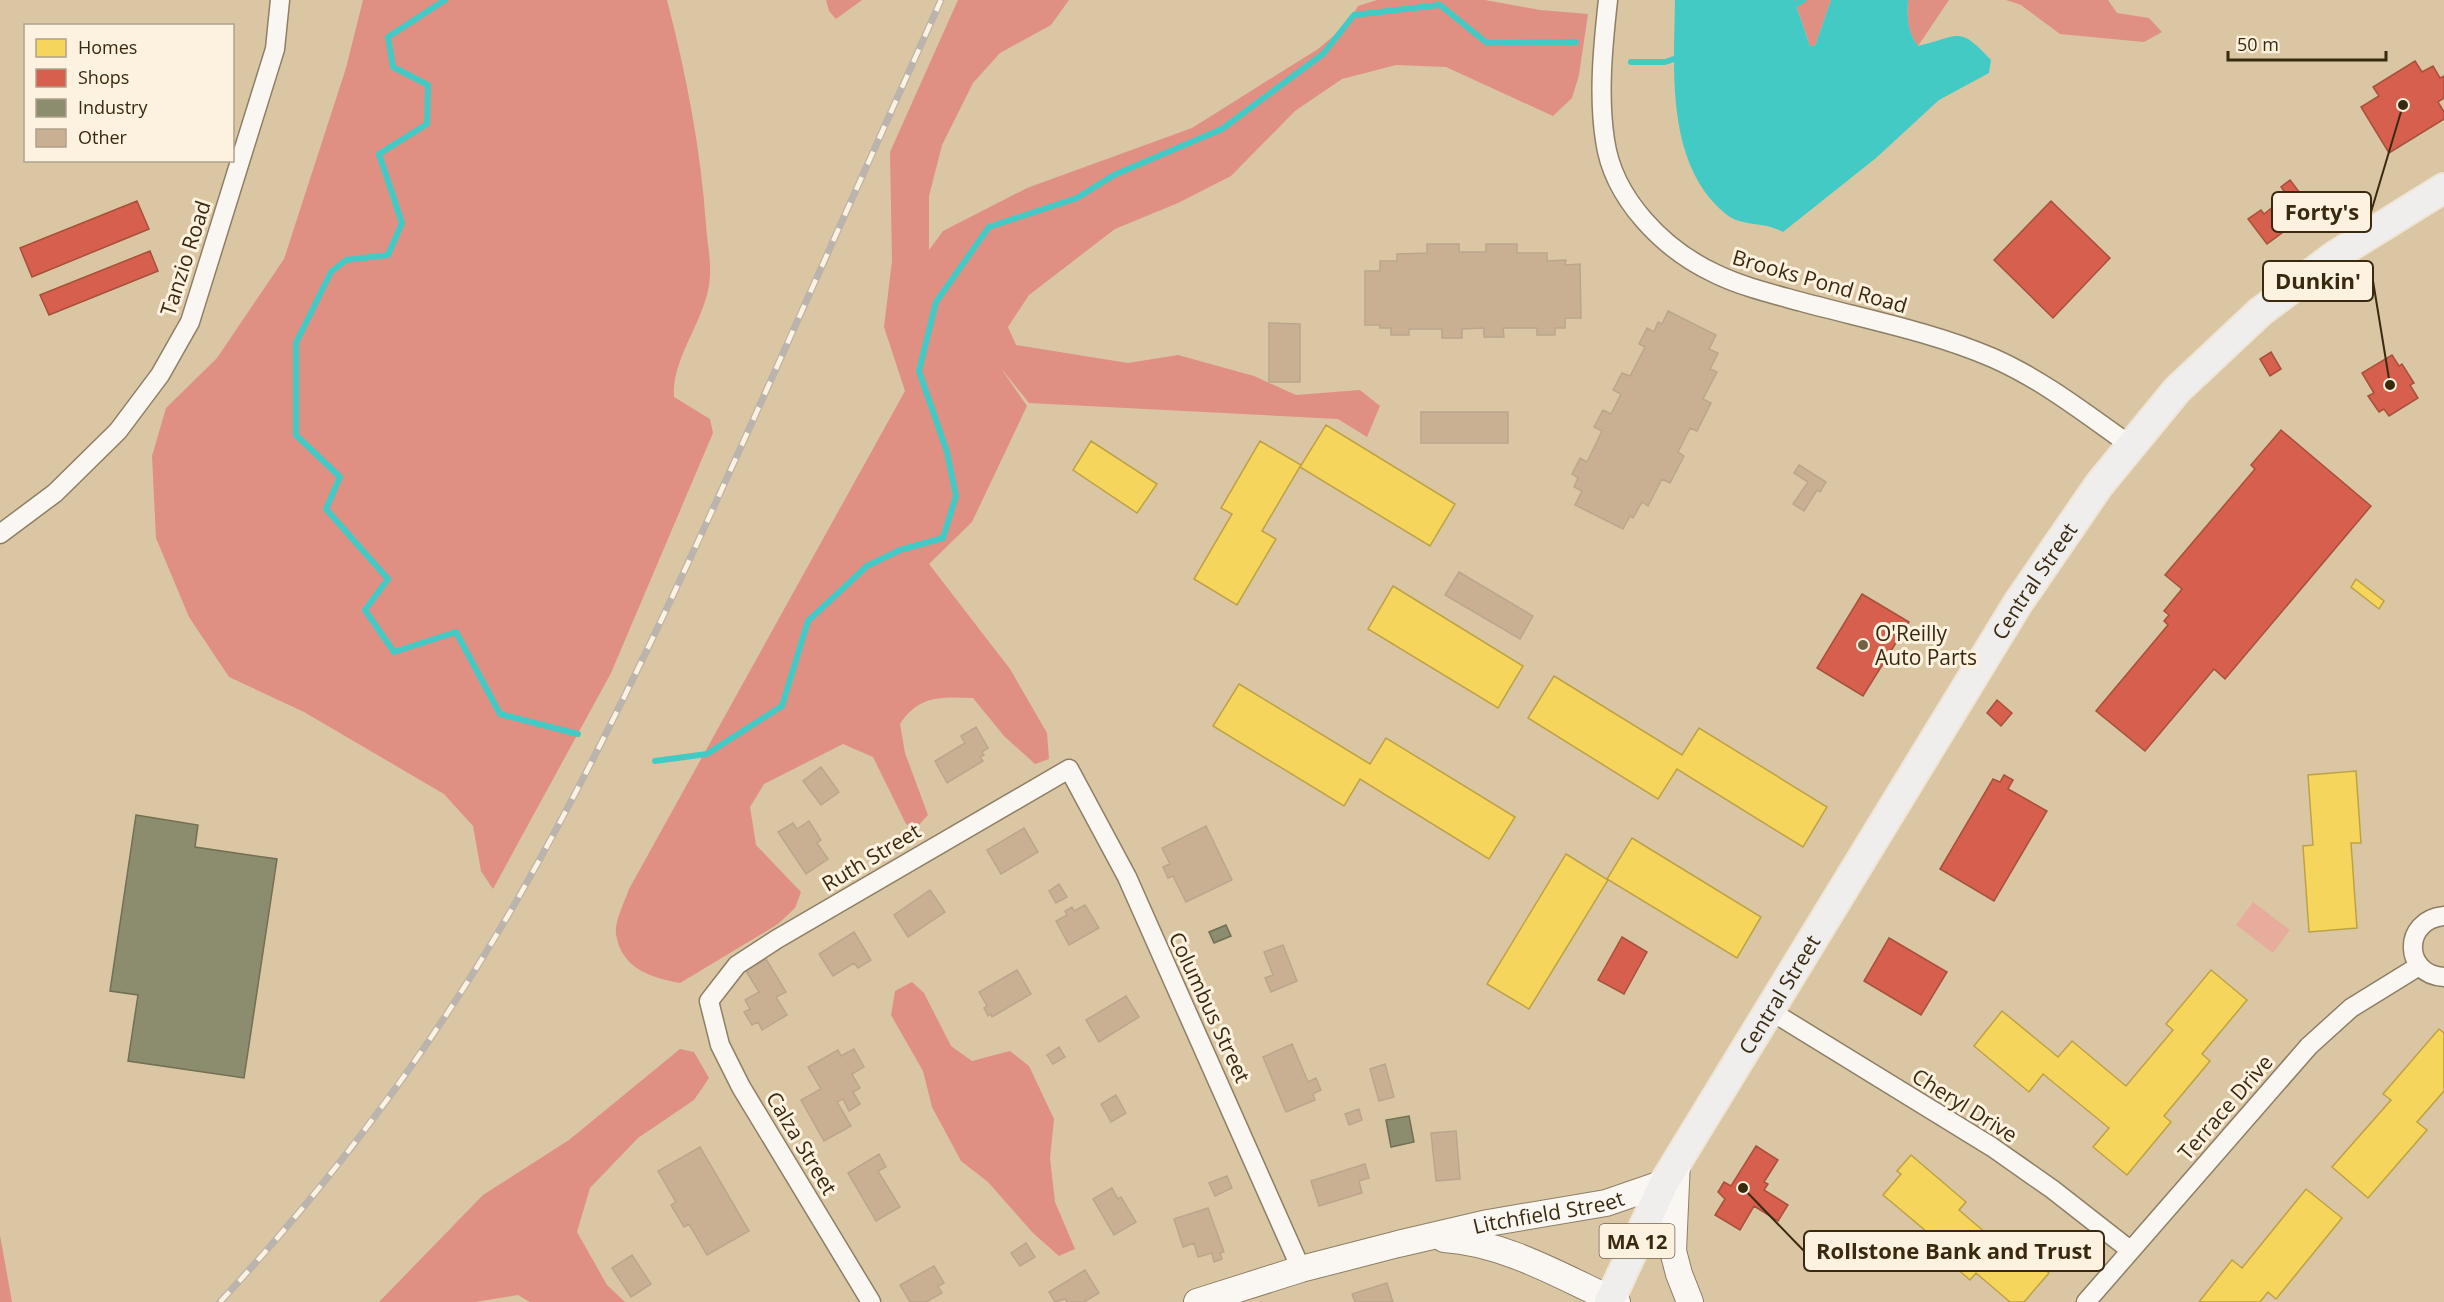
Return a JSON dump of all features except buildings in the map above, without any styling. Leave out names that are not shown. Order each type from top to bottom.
[{"type":"main road","name":"Central Street","points":[[1612,1301],[1671,1172],[2019,603],[2099,485],[2130,445],[2190,377],[2260,312],[2336,255],[2444,188]]},
{"type":"main road","name":"Central Street","points":[[1671,1172],[1673,1251],[1690,1302]]},
{"type":"main road","name":"Litchfield Street","points":[[1197,1302],[1301,1269],[1488,1223],[1606,1203],[1671,1172]]},
{"type":"main road","name":"Litchfield Street","points":[[1430,1239],[1470,1242],[1521,1258],[1612,1301]]},
{"type":"street","name":"Tanzio Road","points":[[0,534],[55,493],[118,431],[160,375],[190,322],[275,49],[280,0]]},
{"type":"street","name":"Brooks Pond Road","points":[[1608,0],[1602,105],[1607,151],[1615,178],[1632,206],[1682,255],[1716,274],[1769,293],[1935,338],[1993,358],[2048,387],[2130,445]]},
{"type":"street","name":"Ruth Street","points":[[709,1001],[737,965],[777,939],[1069,769]]},
{"type":"street","name":"Columbus Street","points":[[1069,769],[1127,877],[1301,1269]]},
{"type":"street","points":[[2444,916],[2427,921],[2414,937],[2412,947],[2419,966],[2426,973],[2444,977]]},
{"type":"street","name":"Terrace Drive","points":[[2086,1302],[2329,1025],[2377,991],[2419,966]]},
{"type":"street","name":"Calza Street","points":[[709,1001],[720,1045],[741,1087],[871,1302]]},
{"type":"street","name":"Cheryl Drive","points":[[1769,1010],[2002,1154],[2052,1189],[2130,1250]]},
{"type":"shaded area","points":[[363,0],[667,0],[696,140],[704,197],[710,276],[703,307],[678,367],[674,397],[710,419],[713,433],[611,673],[493,889],[481,871],[473,826],[444,794],[304,712],[229,677],[189,617],[156,538],[152,456],[166,408],[217,358],[284,259],[346,68]]},
{"type":"shaded area","points":[[826,0],[862,0],[836,19],[829,11]]},
{"type":"shaded area","points":[[958,0],[1069,0],[1051,25],[1000,53],[973,83],[942,145],[929,196],[929,250],[943,231],[1027,188],[1192,128],[1318,49],[1346,26],[1358,6],[1377,0],[1485,0],[1540,10],[1588,14],[1579,75],[1572,98],[1553,116],[1446,67],[1396,65],[1342,79],[1295,111],[1231,176],[1178,203],[1115,229],[1029,295],[1008,327],[1016,345],[1128,363],[1178,355],[1254,376],[1296,395],[1360,390],[1380,406],[1367,437],[1338,419],[1029,403],[1000,367],[1027,406],[972,522],[929,564],[1010,669],[1047,733],[1049,759],[1035,764],[1004,736],[973,698],[941,698],[915,708],[900,724],[905,753],[928,815],[915,829],[906,824],[873,757],[843,744],[764,784],[750,807],[756,845],[801,892],[795,908],[778,924],[680,983],[658,978],[631,963],[619,946],[616,929],[629,889],[905,391],[884,327],[892,261],[890,152]]},
{"type":"shaded area","points":[[1794,0],[1831,0],[1815,46],[1810,46]]},
{"type":"shaded area","points":[[1908,0],[1949,0],[1918,46],[1909,25]]},
{"type":"shaded area","points":[[2006,0],[2108,0],[2117,13],[2149,18],[2162,32],[2144,42],[2060,34],[2021,5]]},
{"type":"shaded area","points":[[2253,902],[2290,930],[2273,953],[2236,925]]},
{"type":"shaded area","points":[[912,982],[924,993],[951,1046],[972,1061],[1010,1051],[1029,1066],[1054,1119],[1050,1158],[1055,1202],[1075,1249],[1059,1256],[1033,1233],[988,1182],[961,1161],[932,1107],[923,1071],[891,1015],[895,991]]},
{"type":"shaded area","points":[[680,1049],[694,1052],[709,1078],[694,1100],[638,1138],[590,1188],[577,1232],[607,1285],[625,1302],[530,1302],[518,1295],[475,1302],[379,1302],[483,1195],[569,1140]]},
{"type":"shaded area","points":[[0,1235],[12,1302],[0,1302]]},
{"type":"water","points":[[1675,0],[1794,0],[1810,46],[1815,46],[1831,0],[1908,0],[1908,24],[1918,46],[1951,37],[1965,38],[1991,60],[1989,73],[1939,100],[1876,158],[1783,232],[1768,226],[1733,219],[1727,215],[1707,194],[1693,170],[1683,144],[1677,115],[1674,57]]},
{"type":"waterway","points":[[445,0],[388,37],[393,67],[428,85],[427,124],[379,154],[402,223],[388,255],[346,260],[331,272],[296,343],[296,435],[340,477],[326,509],[388,579],[365,610],[394,652],[456,632],[500,714],[578,734]]},
{"type":"waterway","points":[[1788,8],[1803,0]]},
{"type":"waterway","points":[[655,761],[707,754],[782,706],[808,621],[867,566],[900,550],[943,538],[956,496],[947,452],[919,371],[936,302],[989,227],[1077,198],[1114,175],[1222,129],[1323,54],[1354,15],[1440,5],[1487,43],[1576,42]]},
{"type":"waterway","points":[[1631,62],[1665,62],[1680,57]]},
{"type":"railway","points":[[220,1302],[305,1205],[385,1102],[459,995],[526,884],[588,770],[673,595],[941,0]]},
{"type":"place","name":"Forty's","points":[[2403,105]]},
{"type":"place","name":"Dunkin'","points":[[2390,385]]},
{"type":"place","name":"O'Reilly Auto Parts","points":[[1863,645]]},
{"type":"place","name":"Rollstone Bank and Trust","points":[[1743,1188]]}]
